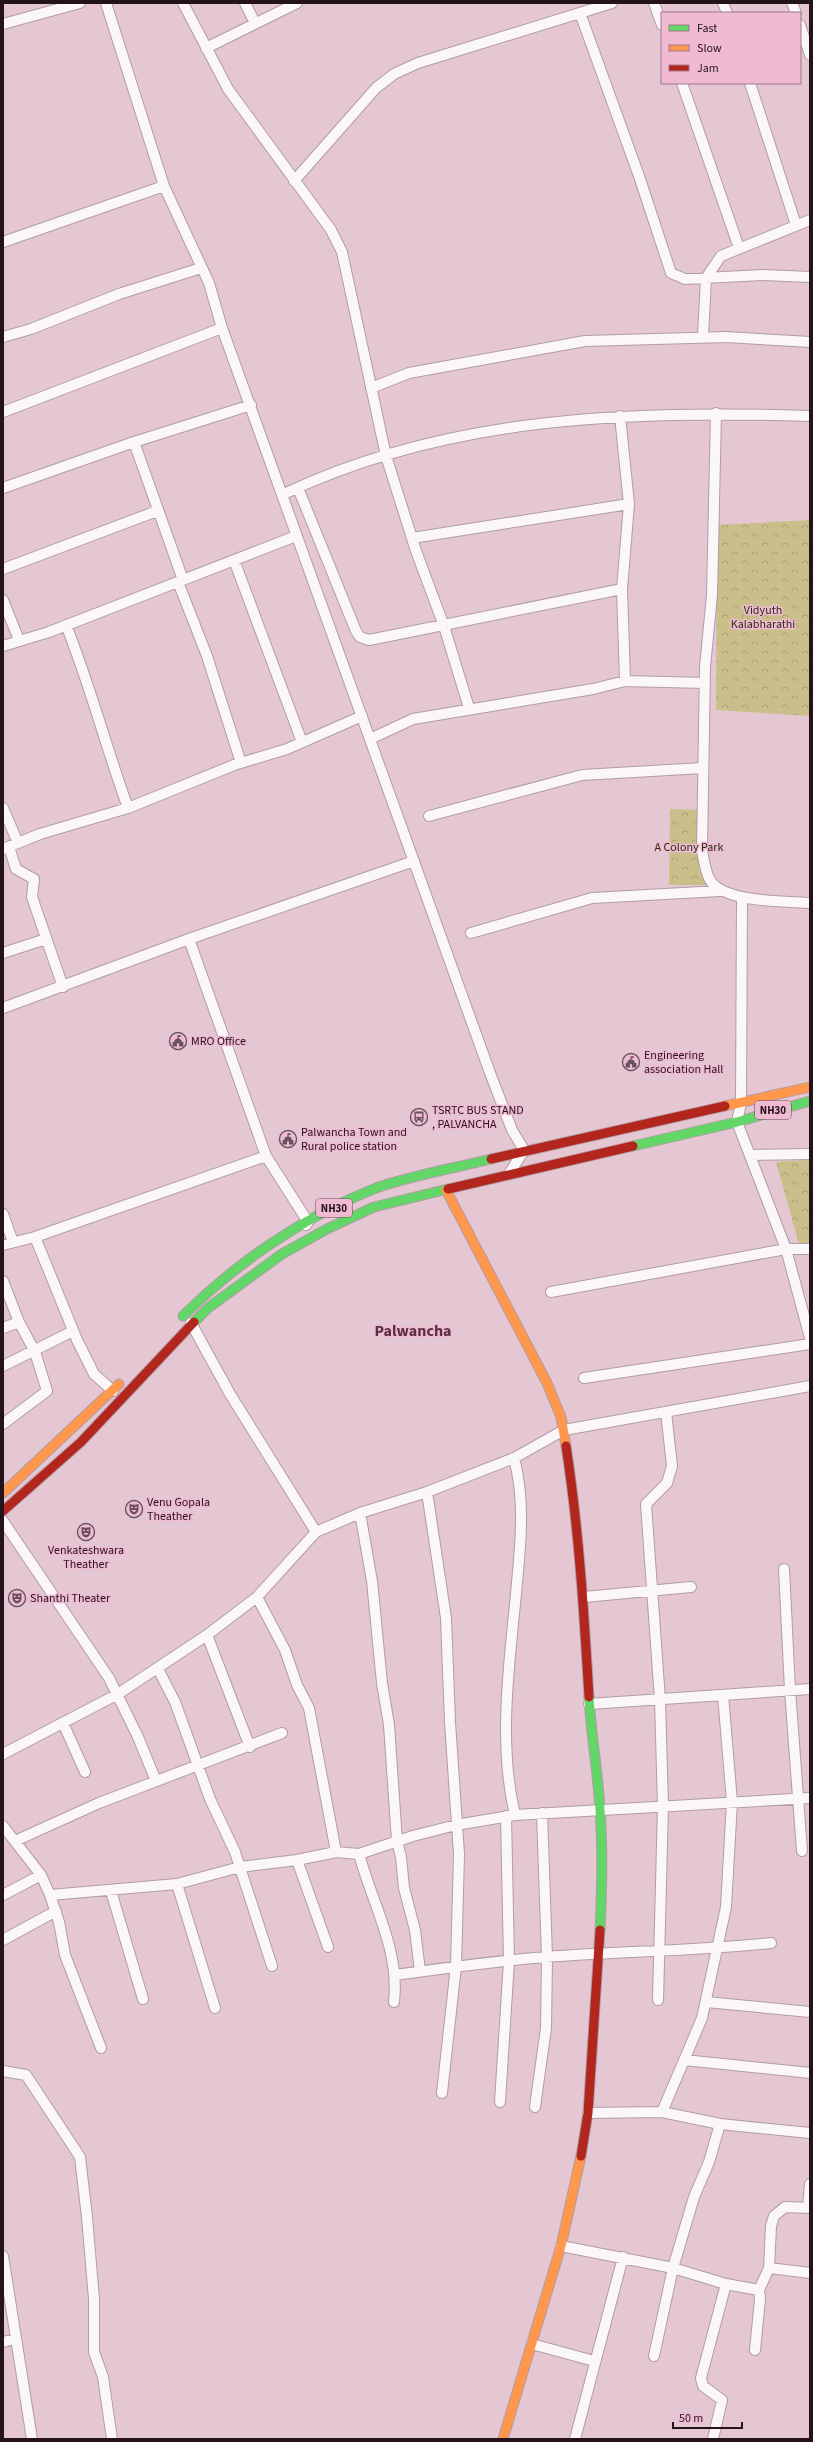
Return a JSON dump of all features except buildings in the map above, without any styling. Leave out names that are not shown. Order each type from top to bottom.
[{"type":"main road","name":"NH30","points":[[174,1324],[208,1291],[283,1236],[377,1188],[524,1150],[741,1103],[810,1086]]},
{"type":"main road","name":"NH30","points":[[3,1511],[80,1442],[191,1323],[242,1282],[295,1247],[327,1229],[374,1207],[509,1174],[737,1122],[776,1109],[810,1101]]},
{"type":"main road","points":[[446,1190],[546,1383],[561,1418],[564,1430],[576,1509],[584,1597],[589,1704],[600,1809],[603,1881],[588,2113],[581,2156],[561,2246],[503,2439]]},
{"type":"main road","points":[[3,1493],[124,1380]]},
{"type":"street","points":[[3,24],[80,3]]},
{"type":"street","points":[[106,3],[164,186],[209,283],[222,328],[251,405],[296,536],[493,1080],[512,1130],[524,1150],[509,1174]]},
{"type":"street","points":[[183,3],[228,89],[331,230],[342,252],[386,456],[412,538],[444,626],[469,708]]},
{"type":"street","points":[[245,3],[255,23]]},
{"type":"street","points":[[206,48],[296,3]]},
{"type":"street","points":[[294,181],[376,88],[394,74],[418,62],[612,3]]},
{"type":"street","points":[[654,3],[661,22]]},
{"type":"street","points":[[580,13],[639,176],[671,273],[685,279],[763,275],[810,277]]},
{"type":"street","points":[[801,29],[810,55]]},
{"type":"street","points":[[682,84],[739,248]]},
{"type":"street","points":[[750,84],[796,224]]},
{"type":"street","points":[[3,242],[164,186]]},
{"type":"street","points":[[704,337],[706,278],[721,256],[796,224],[810,220]]},
{"type":"street","points":[[3,337],[31,329],[119,294],[201,268]]},
{"type":"street","points":[[4,410],[222,328]]},
{"type":"street","points":[[371,388],[409,373],[549,346],[585,341],[704,337],[810,342]]},
{"type":"street","points":[[3,488],[134,442],[251,405]]},
{"type":"street","points":[[716,413],[712,595],[705,683],[702,851],[709,879],[720,891]]},
{"type":"street","points":[[286,493],[366,461],[460,436],[541,423],[620,416],[716,413],[810,416]]},
{"type":"street","points":[[620,416],[629,504],[622,589],[625,681]]},
{"type":"street","points":[[134,442],[180,581],[207,656],[241,763]]},
{"type":"street","points":[[298,488],[351,619],[360,637],[369,640],[622,589]]},
{"type":"street","points":[[412,538],[629,504]]},
{"type":"street","points":[[3,569],[157,511]]},
{"type":"street","points":[[3,646],[66,625],[296,536]]},
{"type":"street","points":[[234,560],[302,742]]},
{"type":"street","points":[[3,600],[19,640]]},
{"type":"street","points":[[66,625],[83,667],[108,751],[128,808]]},
{"type":"street","points":[[370,739],[413,719],[469,708],[593,689],[625,681],[705,683]]},
{"type":"street","points":[[10,846],[40,834],[128,808],[241,763],[302,742],[362,716]]},
{"type":"street","points":[[429,816],[582,774],[704,768]]},
{"type":"street","points":[[3,808],[16,869],[34,879],[32,898],[63,987]]},
{"type":"street","points":[[3,1008],[189,939],[414,861]]},
{"type":"street","points":[[471,933],[592,898],[720,891],[742,897],[810,902]]},
{"type":"street","points":[[742,897],[741,1103],[737,1122],[786,1249],[810,1338]]},
{"type":"street","points":[[3,953],[46,939]]},
{"type":"street","points":[[189,939],[266,1156],[308,1222],[295,1247]]},
{"type":"street","points":[[750,1155],[810,1154]]},
{"type":"street","points":[[3,1245],[35,1237],[266,1156]]},
{"type":"street","points":[[3,1214],[13,1242]]},
{"type":"street","points":[[35,1237],[73,1331],[94,1374],[113,1391]]},
{"type":"street","points":[[551,1292],[786,1249],[810,1249]]},
{"type":"street","points":[[3,1281],[19,1322],[35,1352],[47,1391],[3,1424]]},
{"type":"street","points":[[3,1328],[19,1322]]},
{"type":"street","points":[[191,1323],[230,1394],[316,1532]]},
{"type":"street","points":[[3,1366],[35,1352],[73,1331]]},
{"type":"street","points":[[584,1378],[810,1344]]},
{"type":"street","points":[[3,1754],[118,1694],[158,1669],[207,1635],[257,1597],[316,1532],[360,1513],[427,1492],[514,1458],[564,1430],[810,1386]]},
{"type":"street","points":[[658,2000],[663,1806],[660,1700],[646,1504],[667,1483],[672,1466],[666,1412]]},
{"type":"street","points":[[500,2102],[509,1961],[511,1816],[507,1742],[511,1641],[521,1553],[522,1509],[520,1479],[514,1458]]},
{"type":"street","points":[[427,1492],[446,1618],[456,1825],[459,1854],[456,1966],[442,2093]]},
{"type":"street","points":[[360,1513],[372,1582],[382,1683],[389,1725],[397,1841],[401,1857],[404,1888],[416,1930],[420,1971]]},
{"type":"street","points":[[3,1521],[71,1619],[118,1694],[156,1781]]},
{"type":"street","points":[[784,1569],[790,1690],[802,1851]]},
{"type":"street","points":[[584,1597],[652,1592],[691,1587]]},
{"type":"street","points":[[257,1597],[285,1650],[297,1685],[309,1708],[336,1852]]},
{"type":"street","points":[[207,1635],[250,1747]]},
{"type":"street","points":[[158,1669],[175,1702],[210,1799],[240,1867],[272,1966]]},
{"type":"street","points":[[589,1704],[810,1688]]},
{"type":"street","points":[[662,2112],[702,2018],[726,1908],[732,1802],[723,1695]]},
{"type":"street","points":[[63,1723],[84,1772]]},
{"type":"street","points":[[15,1841],[99,1803],[250,1747],[282,1733]]},
{"type":"street","points":[[50,1895],[111,1891],[177,1884],[240,1867],[297,1860],[336,1852],[359,1854],[397,1841],[456,1825],[511,1816],[600,1809],[810,1798]]},
{"type":"street","points":[[535,2107],[546,2028],[547,1957],[542,1813]]},
{"type":"street","points":[[5,1831],[15,1841],[41,1875],[50,1895],[56,1911],[65,1955],[101,2048]]},
{"type":"street","points":[[359,1854],[390,1947],[395,1975],[394,2002]]},
{"type":"street","points":[[297,1860],[328,1947]]},
{"type":"street","points":[[3,1896],[41,1875]]},
{"type":"street","points":[[177,1884],[215,2008]]},
{"type":"street","points":[[111,1891],[144,1999]]},
{"type":"street","points":[[3,1940],[56,1911]]},
{"type":"street","points":[[395,1975],[456,1966],[547,1957],[718,1949],[771,1943]]},
{"type":"street","points":[[706,2002],[810,2012]]},
{"type":"street","points":[[684,2060],[810,2073]]},
{"type":"street","points":[[3,2071],[26,2075],[80,2157],[88,2217],[94,2299],[94,2352],[103,2377],[112,2439]]},
{"type":"street","points":[[588,2113],[662,2112],[720,2124],[810,2133]]},
{"type":"street","points":[[654,2356],[673,2268],[694,2197],[709,2162],[720,2124]]},
{"type":"street","points":[[755,2350],[760,2299],[759,2290],[769,2268],[771,2226],[774,2216],[785,2207],[809,2208],[810,2184]]},
{"type":"street","points":[[561,2246],[673,2268],[726,2284],[759,2290]]},
{"type":"street","points":[[3,2256],[32,2439]]},
{"type":"street","points":[[575,2439],[594,2361],[623,2258]]},
{"type":"street","points":[[769,2268],[810,2272]]},
{"type":"street","points":[[713,2439],[722,2400],[703,2386],[701,2378],[726,2284]]},
{"type":"street","points":[[3,2342],[15,2339]]},
{"type":"street","points":[[532,2344],[594,2361]]},
{"type":"green space","name":"Vidyuth Kalabharathi","points":[[810,520],[810,716],[716,710],[717,525]]},
{"type":"green space","name":"A Colony Park","points":[[670,809],[708,810],[707,885],[669,885]]},
{"type":"green space","points":[[810,1160],[810,1244],[799,1244],[776,1162]]},
{"type":"traffic: fast","points":[[633,1146],[737,1122],[810,1101]]},
{"type":"traffic: fast","points":[[183,1316],[204,1296],[249,1259],[273,1242],[323,1212],[376,1188],[418,1176],[491,1159]]},
{"type":"traffic: fast","points":[[194,1322],[208,1308],[282,1254],[327,1229],[374,1207],[448,1189]]},
{"type":"traffic: fast","points":[[589,1697],[601,1825],[602,1870],[600,1930]]},
{"type":"traffic: slow","points":[[725,1106],[810,1087]]},
{"type":"traffic: slow","points":[[446,1190],[547,1383],[561,1417],[566,1446]]},
{"type":"traffic: slow","points":[[3,1493],[119,1384]]},
{"type":"traffic: slow","points":[[503,2439],[561,2246],[581,2156]]},
{"type":"traffic: jam","points":[[491,1159],[725,1106]]},
{"type":"traffic: jam","points":[[448,1189],[633,1146]]},
{"type":"traffic: jam","points":[[3,1511],[81,1442],[194,1322]]},
{"type":"traffic: jam","points":[[566,1446],[578,1540],[589,1697]]},
{"type":"traffic: jam","points":[[581,2156],[588,2113],[600,1930]]},
{"type":"place","name":"MRO Office","points":[[178,1041]]},
{"type":"place","name":"Engineering association Hall","points":[[631,1062]]},
{"type":"place","name":"TSRTC BUS STAND , PALVANCHA","points":[[419,1117]]},
{"type":"place","name":"Palwancha Town and Rural police station","points":[[288,1139]]},
{"type":"place","name":"Venu Gopala Theather","points":[[134,1509]]},
{"type":"place","name":"Venkateshwara Theather","points":[[86,1532]]},
{"type":"place","name":"Shanthi Theater","points":[[17,1598]]},
{"type":"district","name":"Palwancha","points":[[413,1330]]}]
